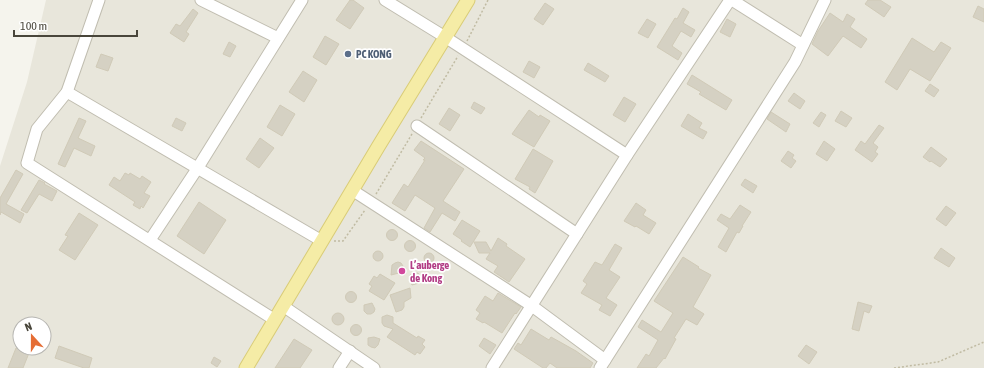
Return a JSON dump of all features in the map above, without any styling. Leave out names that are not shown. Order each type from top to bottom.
[{"type":"main road","points":[[246,368],[468,0]]},
{"type":"street","points":[[99,0],[68,92],[37,129],[27,162],[275,320]]},
{"type":"street","points":[[201,0],[278,38]]},
{"type":"street","points":[[150,240],[302,0]]},
{"type":"street","points":[[385,0],[445,37],[627,155]]},
{"type":"street","points":[[492,368],[627,155],[731,0],[803,46]]},
{"type":"street","points":[[352,190],[532,306],[602,364],[795,62],[825,0]]},
{"type":"street","points":[[68,92],[322,241]]},
{"type":"street","points":[[417,126],[577,234]]},
{"type":"street","points":[[283,306],[374,368]]},
{"type":"street","points":[[339,368],[350,351]]},
{"type":"path","points":[[894,368],[938,362],[984,342]]},
{"type":"shaded area","points":[[46,0],[984,0],[984,368],[0,368],[0,166],[27,82]]},
{"type":"building","points":[[350,0],[353,0],[364,8],[350,29],[336,20]]},
{"type":"building","points":[[868,0],[880,0],[891,7],[884,17],[865,4]]},
{"type":"building","points":[[545,3],[554,9],[543,25],[534,19]]},
{"type":"building","points":[[978,6],[984,9],[984,22],[973,17]]},
{"type":"building","points":[[683,8],[689,12],[683,23],[695,30],[691,37],[681,31],[672,46],[682,53],[678,60],[657,47]]},
{"type":"building","points":[[193,9],[198,13],[186,32],[189,34],[184,42],[170,33],[176,24],[180,26]]},
{"type":"building","points":[[830,13],[843,22],[847,14],[855,19],[850,27],[867,39],[861,48],[843,36],[828,56],[812,44],[818,31]]},
{"type":"building","points":[[647,19],[656,24],[648,38],[638,33]]},
{"type":"building","points":[[727,19],[736,24],[730,37],[720,32]]},
{"type":"building","points":[[325,36],[339,44],[326,65],[313,57]]},
{"type":"building","points":[[912,38],[934,52],[941,42],[951,48],[930,81],[910,69],[897,90],[885,82]]},
{"type":"building","points":[[229,42],[236,46],[230,57],[223,54]]},
{"type":"building","points":[[101,54],[113,58],[108,71],[96,67]]},
{"type":"building","points":[[529,61],[540,67],[534,78],[523,72]]},
{"type":"building","points":[[588,63],[609,76],[605,82],[584,70]]},
{"type":"building","points":[[303,71],[317,80],[304,102],[289,92]]},
{"type":"building","points":[[692,75],[732,100],[726,110],[699,94],[701,92],[687,84]]},
{"type":"building","points":[[930,84],[939,90],[934,97],[925,91]]},
{"type":"building","points":[[794,93],[805,101],[800,109],[788,101]]},
{"type":"building","points":[[624,97],[636,104],[625,122],[613,115]]},
{"type":"building","points":[[474,102],[485,108],[481,114],[471,108]]},
{"type":"building","points":[[280,105],[295,114],[282,136],[267,127]]},
{"type":"building","points":[[449,108],[460,115],[450,131],[439,124]]},
{"type":"building","points":[[529,110],[539,117],[540,115],[550,121],[534,147],[512,134]]},
{"type":"building","points":[[841,111],[852,118],[846,127],[835,121]]},
{"type":"building","points":[[771,112],[790,124],[786,132],[767,119]]},
{"type":"building","points":[[821,112],[826,115],[819,127],[813,123]]},
{"type":"building","points":[[688,114],[702,123],[699,128],[707,132],[703,139],[681,126]]},
{"type":"building","points":[[79,118],[86,121],[78,138],[95,146],[91,156],[74,148],[65,167],[58,164]]},
{"type":"building","points":[[176,118],[186,123],[182,131],[172,126]]},
{"type":"building","points":[[879,125],[884,128],[873,143],[878,147],[875,152],[878,154],[872,162],[855,150],[861,141],[865,144]]},
{"type":"building","points":[[260,138],[274,148],[259,168],[246,159]]},
{"type":"building","points":[[421,141],[464,169],[443,201],[460,212],[455,221],[442,213],[430,232],[424,228],[435,208],[415,195],[405,211],[392,203],[404,184],[408,187],[425,160],[423,160],[425,158],[414,150]]},
{"type":"building","points":[[824,141],[835,149],[827,161],[816,154]]},
{"type":"building","points":[[931,147],[947,159],[940,167],[923,157]]},
{"type":"building","points":[[533,149],[553,161],[535,193],[529,189],[530,187],[515,179]]},
{"type":"building","points":[[788,151],[794,155],[792,158],[796,161],[791,168],[781,161]]},
{"type":"building","points":[[16,170],[23,174],[6,204],[24,214],[20,223],[1,212],[0,215],[0,198]]},
{"type":"building","points":[[125,173],[129,175],[130,173],[140,179],[142,176],[151,182],[144,193],[150,196],[143,208],[141,206],[140,209],[133,205],[135,202],[109,185],[114,177],[120,181]]},
{"type":"building","points":[[745,179],[757,186],[753,193],[741,185]]},
{"type":"building","points":[[39,180],[57,191],[52,201],[39,194],[27,213],[21,210]]},
{"type":"building","points":[[199,202],[226,220],[204,254],[177,236]]},
{"type":"building","points":[[636,203],[646,210],[643,215],[656,223],[649,234],[624,221]]},
{"type":"building","points":[[740,205],[751,212],[739,233],[737,232],[726,252],[718,247],[729,228],[717,220],[721,214],[730,219]]},
{"type":"building","points":[[946,206],[956,213],[946,226],[936,219]]},
{"type":"building","points":[[79,213],[98,225],[75,260],[59,250],[68,236],[65,235]]},
{"type":"building","points":[[462,220],[480,231],[470,247],[453,234]]},
{"type":"building","points":[[392,229],[396,231],[398,235],[396,239],[392,241],[388,239],[386,235],[388,231]]},
{"type":"building","points":[[498,238],[507,244],[506,246],[525,259],[509,282],[494,272],[498,266],[486,259],[490,253],[479,253],[474,242],[486,242],[491,251]]},
{"type":"building","points":[[408,241],[412,241],[414,242],[414,250],[408,251],[405,248],[405,244]]},
{"type":"building","points":[[615,244],[622,248],[609,270],[620,277],[606,298],[617,305],[610,316],[599,310],[602,305],[581,293],[587,284],[583,281],[595,262],[602,265]]},
{"type":"building","points":[[941,248],[955,258],[949,267],[934,258]]},
{"type":"building","points":[[376,251],[380,251],[382,252],[382,260],[376,261],[373,258],[373,254]]},
{"type":"building","points":[[427,253],[431,253],[433,254],[433,262],[427,263],[424,260],[424,256]]},
{"type":"building","points":[[683,257],[711,275],[693,307],[704,314],[697,325],[686,319],[674,338],[676,339],[665,359],[664,358],[656,368],[637,368],[646,354],[649,356],[658,340],[638,327],[642,320],[661,332],[673,313],[654,301]]},
{"type":"building","points":[[398,262],[403,266],[403,272],[391,275],[392,265]]},
{"type":"building","points":[[418,273],[421,280],[419,283],[412,285],[409,279],[410,275]]},
{"type":"building","points":[[380,274],[395,283],[384,300],[369,291],[372,286],[369,284],[374,276],[377,278]]},
{"type":"building","points":[[410,288],[411,298],[404,302],[404,307],[402,310],[396,312],[390,295]]},
{"type":"building","points":[[351,291],[355,293],[357,297],[355,301],[351,303],[347,301],[345,297],[347,293]]},
{"type":"building","points":[[498,293],[521,307],[516,314],[515,313],[502,333],[476,319],[480,313],[476,310],[485,296],[493,301]]},
{"type":"building","points":[[858,302],[872,306],[869,313],[864,311],[859,331],[852,329]]},
{"type":"building","points":[[372,303],[375,309],[374,312],[367,314],[364,311],[364,305]]},
{"type":"building","points":[[336,313],[340,313],[344,319],[340,325],[336,325],[332,321],[332,317]]},
{"type":"building","points":[[387,315],[393,317],[393,323],[417,338],[418,336],[425,340],[422,344],[425,347],[420,354],[417,352],[415,355],[387,337],[393,329],[384,326],[382,323],[382,317]]},
{"type":"building","points":[[356,324],[360,326],[362,330],[360,334],[356,336],[352,334],[350,330],[352,326]]},
{"type":"building","points":[[531,329],[549,340],[551,337],[576,351],[593,363],[590,368],[557,368],[550,363],[546,368],[543,368],[514,349],[518,343],[521,345]]},
{"type":"building","points":[[374,337],[380,339],[375,348],[368,345],[368,338]]},
{"type":"building","points":[[484,338],[496,345],[490,354],[479,346]]},
{"type":"building","points":[[294,339],[312,350],[300,368],[275,368]]},
{"type":"building","points":[[806,345],[817,352],[809,364],[798,356]]},
{"type":"building","points":[[59,346],[92,358],[89,368],[84,368],[55,358]]},
{"type":"building","points":[[13,356],[28,356],[23,368],[8,368]]},
{"type":"building","points":[[214,357],[221,361],[217,367],[211,363]]},
{"type":"place","name":"PC KONG","points":[[348,54]]},
{"type":"place","name":"L’auberge de Kong","points":[[402,271]]}]
